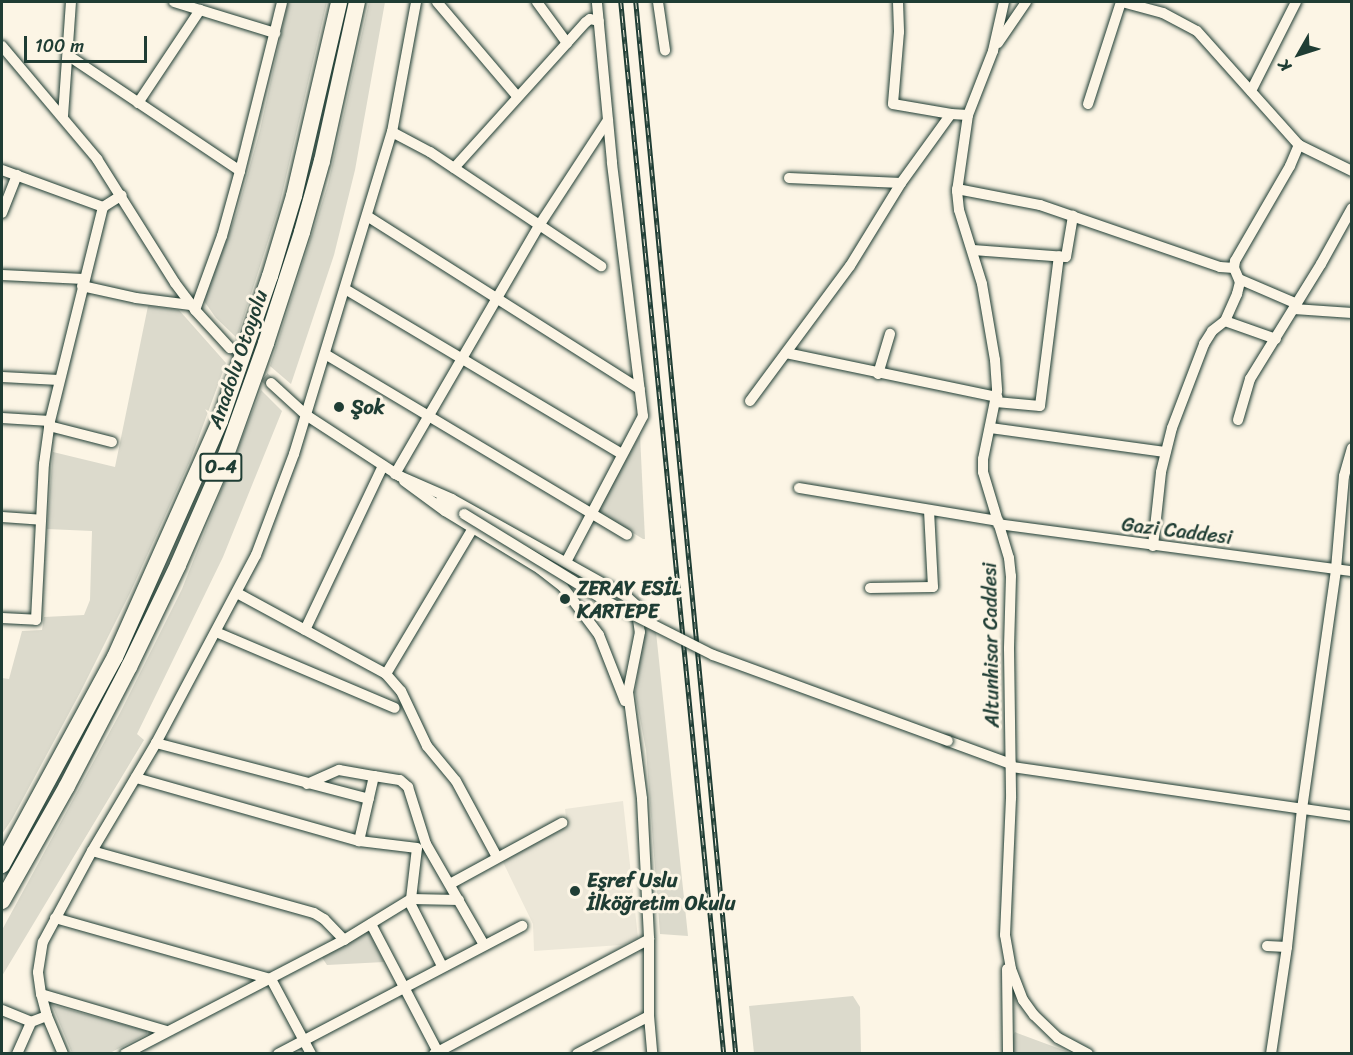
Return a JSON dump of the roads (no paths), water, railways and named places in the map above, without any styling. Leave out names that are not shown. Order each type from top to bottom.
[{"type":"highway","name":"Anadolu Otoyolu","points":[[2,865],[115,657],[220,422],[270,276],[306,152],[339,2]]},
{"type":"highway","name":"Anadolu Otoyolu","points":[[2,906],[5,895],[129,667],[178,565],[226,455],[270,333],[302,232],[322,161],[357,2]]},
{"type":"highway","points":[[2,842],[24,809],[167,544]]},
{"type":"street","points":[[63,116],[71,2]]},
{"type":"street","points":[[174,2],[275,33]]},
{"type":"street","points":[[193,307],[222,236],[282,2]]},
{"type":"street","points":[[63,1053],[40,994],[38,972],[40,952],[55,918],[156,743],[256,555],[306,415],[392,132],[416,2]]},
{"type":"street","points":[[437,2],[517,96]]},
{"type":"street","points":[[537,2],[567,43]]},
{"type":"street","points":[[566,562],[643,416],[608,120],[597,2]]},
{"type":"street","points":[[658,2],[665,50]]},
{"type":"street","points":[[898,2],[893,104],[968,115]]},
{"type":"street","name":"Altunhisar Caddesi","points":[[1004,2],[993,51],[968,115],[957,189],[959,210],[973,250],[991,334],[996,400],[983,459],[983,472],[1009,558],[1011,576],[1009,649],[1012,766],[1005,918],[1007,951],[1016,984],[1034,1015],[1058,1038],[1088,1053]]},
{"type":"street","points":[[993,51],[1026,2]]},
{"type":"street","points":[[1088,104],[1122,2],[1162,13],[1197,31],[1299,145],[1352,171]]},
{"type":"street","points":[[1251,91],[1296,2]]},
{"type":"street","points":[[138,103],[201,10]]},
{"type":"street","points":[[454,168],[517,96],[590,19],[599,21]]},
{"type":"street","points":[[2,46],[63,116],[122,195],[193,307],[230,348]]},
{"type":"street","points":[[69,56],[240,171]]},
{"type":"street","points":[[750,401],[850,266],[901,183],[951,114]]},
{"type":"street","points":[[395,474],[540,224],[608,120]]},
{"type":"street","points":[[392,132],[454,168],[601,266]]},
{"type":"street","points":[[1153,546],[1165,452],[1172,428],[1204,344],[1212,331],[1225,321],[1239,288],[1239,279],[1234,268],[1235,261],[1290,166],[1299,145]]},
{"type":"street","points":[[2,170],[103,207]]},
{"type":"street","points":[[2,213],[17,175]]},
{"type":"street","points":[[789,178],[901,183]]},
{"type":"street","points":[[957,189],[1012,198],[1073,216],[1197,260],[1220,267],[1234,268]]},
{"type":"street","points":[[2,618],[36,620],[41,520],[50,424],[103,207],[122,195]]},
{"type":"street","points":[[1238,420],[1250,379],[1296,306],[1352,208]]},
{"type":"street","points":[[367,216],[640,389]]},
{"type":"street","points":[[973,250],[1066,257],[1073,216]]},
{"type":"street","points":[[786,352],[996,400],[1040,406],[1059,256]]},
{"type":"street","points":[[2,275],[83,282],[136,298],[193,307]]},
{"type":"street","points":[[1239,279],[1296,306],[1352,313]]},
{"type":"street","points":[[345,289],[622,454]]},
{"type":"street","points":[[1225,321],[1276,339]]},
{"type":"street","points":[[878,374],[890,334]]},
{"type":"street","points":[[325,354],[627,535]]},
{"type":"street","points":[[2,377],[59,380]]},
{"type":"street","points":[[271,383],[306,415],[395,474],[606,601],[713,655],[1012,766],[1352,816]]},
{"type":"street","points":[[2,418],[50,424],[112,442]]},
{"type":"street","points":[[990,428],[1165,452]]},
{"type":"street","points":[[1271,1053],[1287,947],[1302,808],[1336,569],[1344,476],[1352,448]]},
{"type":"street","points":[[304,630],[383,466]]},
{"type":"street","points":[[395,474],[437,506],[540,569],[570,594],[599,635],[630,716]]},
{"type":"street","points":[[395,474],[431,487],[627,597],[636,605],[640,632],[629,682],[630,716],[641,789],[652,1053]]},
{"type":"street","name":"Gazi Caddesi","points":[[799,488],[998,523],[1352,572]]},
{"type":"street","points":[[870,588],[933,588],[929,510]]},
{"type":"street","points":[[2,518],[41,520]]},
{"type":"street","points":[[386,674],[473,528]]},
{"type":"street","points":[[237,594],[386,674],[402,691],[427,746],[456,781],[497,857]]},
{"type":"street","points":[[216,632],[395,708]]},
{"type":"street","points":[[156,743],[369,799]]},
{"type":"street","points":[[307,784],[339,770],[395,779],[406,784],[422,846],[450,884],[484,945]]},
{"type":"street","points":[[359,841],[374,776]]},
{"type":"street","points":[[136,778],[359,841],[422,846]]},
{"type":"street","points":[[450,884],[562,823]]},
{"type":"street","points":[[422,846],[410,900],[442,966]]},
{"type":"street","points":[[92,851],[314,913],[324,919],[344,940]]},
{"type":"street","points":[[125,1053],[344,940],[410,900],[459,900]]},
{"type":"street","points":[[55,918],[271,979],[311,1053]]},
{"type":"street","points":[[371,924],[405,986],[437,1053],[649,939]]},
{"type":"street","points":[[278,1053],[522,926]]},
{"type":"street","points":[[1267,946],[1287,947]]},
{"type":"street","points":[[1007,951],[1008,1053]]},
{"type":"street","points":[[40,994],[167,1031]]},
{"type":"street","points":[[2,1010],[31,1022],[47,1016]]},
{"type":"street","points":[[577,1053],[649,1016]]},
{"type":"street","points":[[17,1053],[31,1022]]},
{"type":"tunnel","points":[[230,348],[271,383]]},
{"type":"railway","points":[[621,2],[724,1054]]},
{"type":"railway","points":[[636,2],[736,1054]]},
{"type":"place","name":"Şok","points":[[339,407]]},
{"type":"place","name":"ZERAY ESİL KARTEPE","points":[[565,599]]},
{"type":"place","name":"Eşref Uslu İlköğretim Okulu","points":[[575,891]]}]
